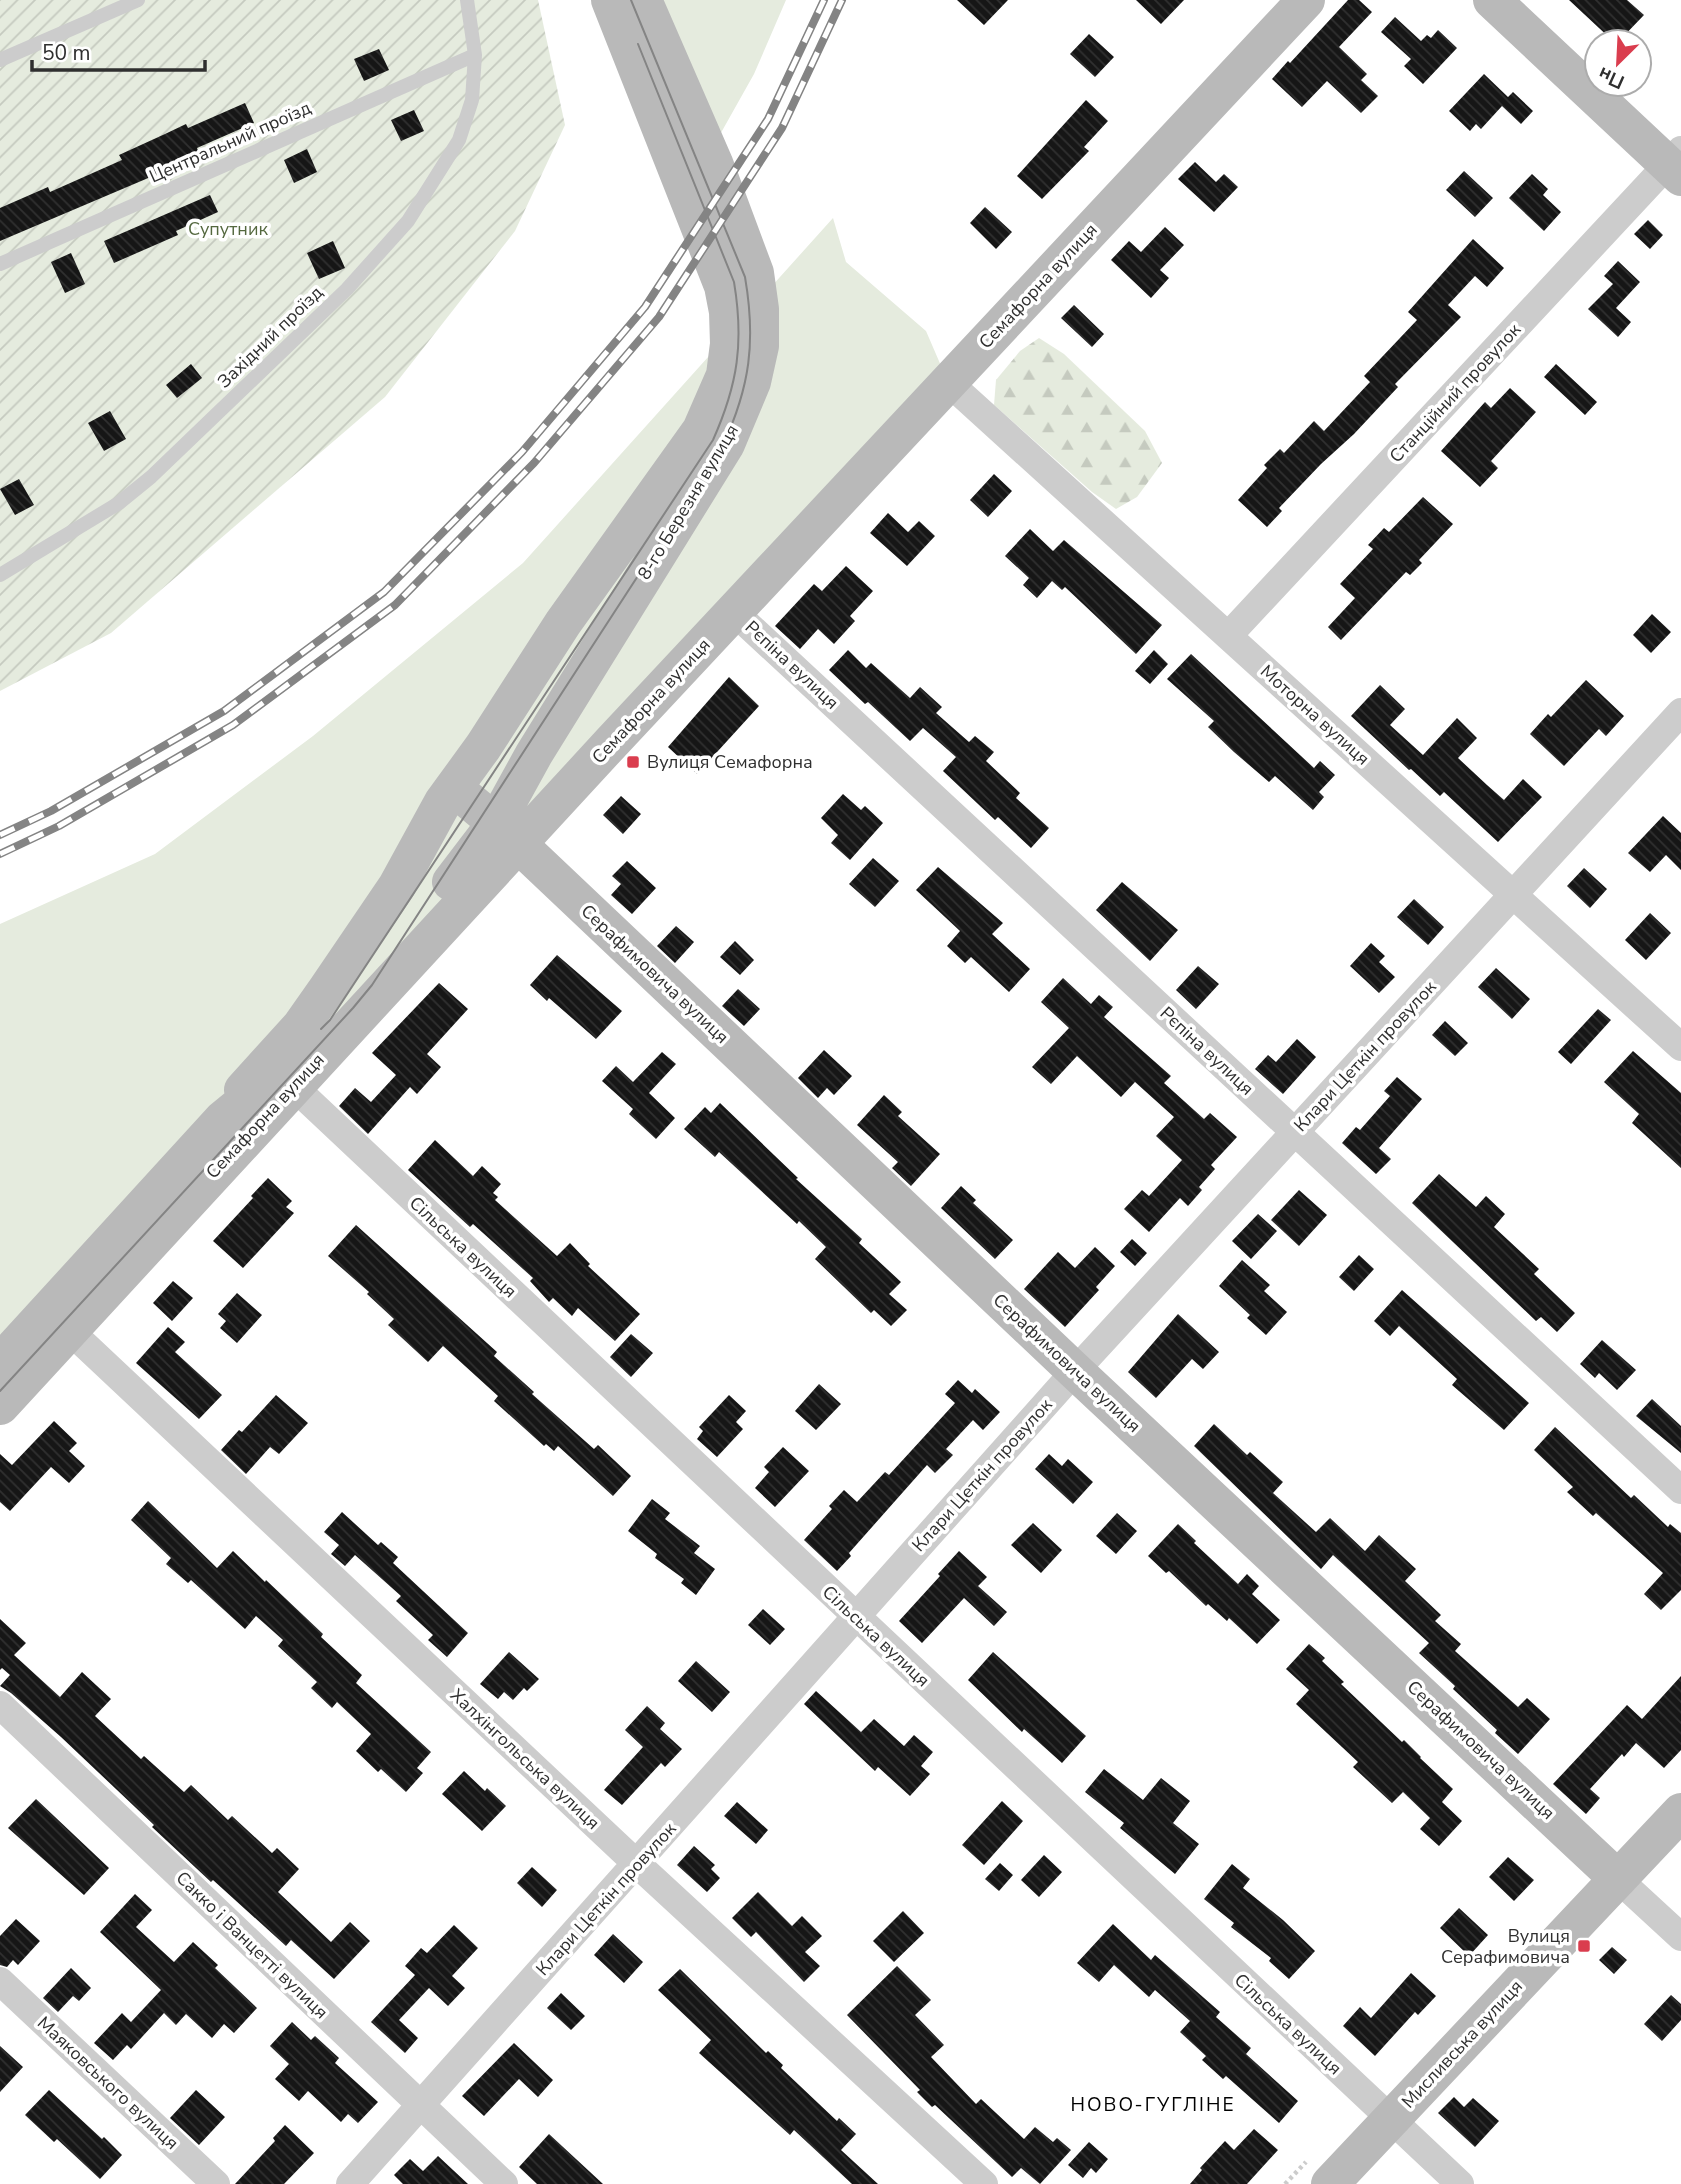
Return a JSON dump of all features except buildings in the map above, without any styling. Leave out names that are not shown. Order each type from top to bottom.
[{"type":"main road","name":"8-го Березня вулиця","points":[[454,788],[564,624],[701,430],[725,375],[729,344],[728,313],[723,286],[610,0]]},
{"type":"main road","name":"8-го Березня вулиця","points":[[507,834],[556,718],[726,444],[752,382],[760,346],[760,309],[755,273],[714,163],[643,0]]},
{"type":"main road","name":"Семафорна вулиця","points":[[0,1363],[222,1121],[250,1097],[360,982],[459,873],[507,834],[734,612],[1306,0]]},
{"type":"main road","points":[[1492,0],[1676,164]]},
{"type":"main road","name":"Серафимовича вулиця","points":[[454,788],[507,834],[1074,1371],[1618,1879]]},
{"type":"main road","name":"Семафорна вулиця","points":[[222,1121],[243,1090],[301,1026],[327,989],[397,886],[434,816],[454,788]]},
{"type":"main road","name":"Семафорна вулиця","points":[[0,1406],[293,1086],[507,834]]},
{"type":"main road","name":"Мисливська вулиця","points":[[1330,2184],[1681,1812]]},
{"type":"street","name":"Станційний провулок","points":[[1228,636],[1676,164]]},
{"type":"street","name":"Моторна вулиця","points":[[948,382],[1681,1047]]},
{"type":"street","name":"Рєпіна вулиця","points":[[734,612],[1681,1490]]},
{"type":"street","name":"Клари Цеткін провулок","points":[[350,2184],[1074,1371],[1681,712]]},
{"type":"street","name":"Сільська вулиця","points":[[293,1086],[1460,2184]]},
{"type":"street","name":"Халхінгольська вулиця","points":[[69,1330],[637,1864],[984,2184]]},
{"type":"street","name":"Сакко і Ванцетті вулиця","points":[[0,1706],[504,2184]]},
{"type":"street","name":"Серафимовича вулиця","points":[[1618,1879],[1681,1937]]},
{"type":"street","name":"Маяковського вулиця","points":[[0,1981],[216,2184]]},
{"type":"lane","points":[[0,60],[138,0]]},
{"type":"lane","name":"Західний проїзд","points":[[0,575],[119,503],[151,477],[347,289],[408,221],[459,140],[472,100],[475,55],[467,0]]},
{"type":"lane","name":"Центральний проїзд","points":[[0,264],[475,55]]},
{"type":"green space","name":"Супутник","points":[[0,0],[538,0],[565,125],[515,231],[385,397],[111,633],[0,691]]},
{"type":"green space","points":[[652,0],[786,0],[754,74],[713,147]]},
{"type":"green space","points":[[833,218],[846,262],[926,331],[948,382],[0,1422],[0,924],[155,854],[313,736],[523,563]]},
{"type":"green space","points":[[1039,338],[1064,354],[1145,431],[1162,463],[1137,497],[1116,509],[1092,492],[994,405],[996,380],[1020,351]]},
{"type":"tram line","points":[[0,1391],[372,985],[723,445],[739,403],[748,363],[750,322],[745,277],[631,0]]},
{"type":"tram line","points":[[321,1029],[330,1020],[713,440],[728,400],[737,362],[738,344],[734,282],[638,44]]},
{"type":"railway","points":[[0,835],[51,811],[224,711],[384,592],[522,452],[645,307],[768,119],[824,0]]},
{"type":"railway","points":[[0,854],[59,826],[233,725],[395,605],[534,463],[659,317],[782,128],[842,0]]},
{"type":"place","name":"Вулиця Семафорна","points":[[633,762]]},
{"type":"place","name":"Вулиця Серафимовича","points":[[1584,1946]]},
{"type":"district","name":"НОВО-ГУГЛІНЕ","points":[[1153,2105]]}]
